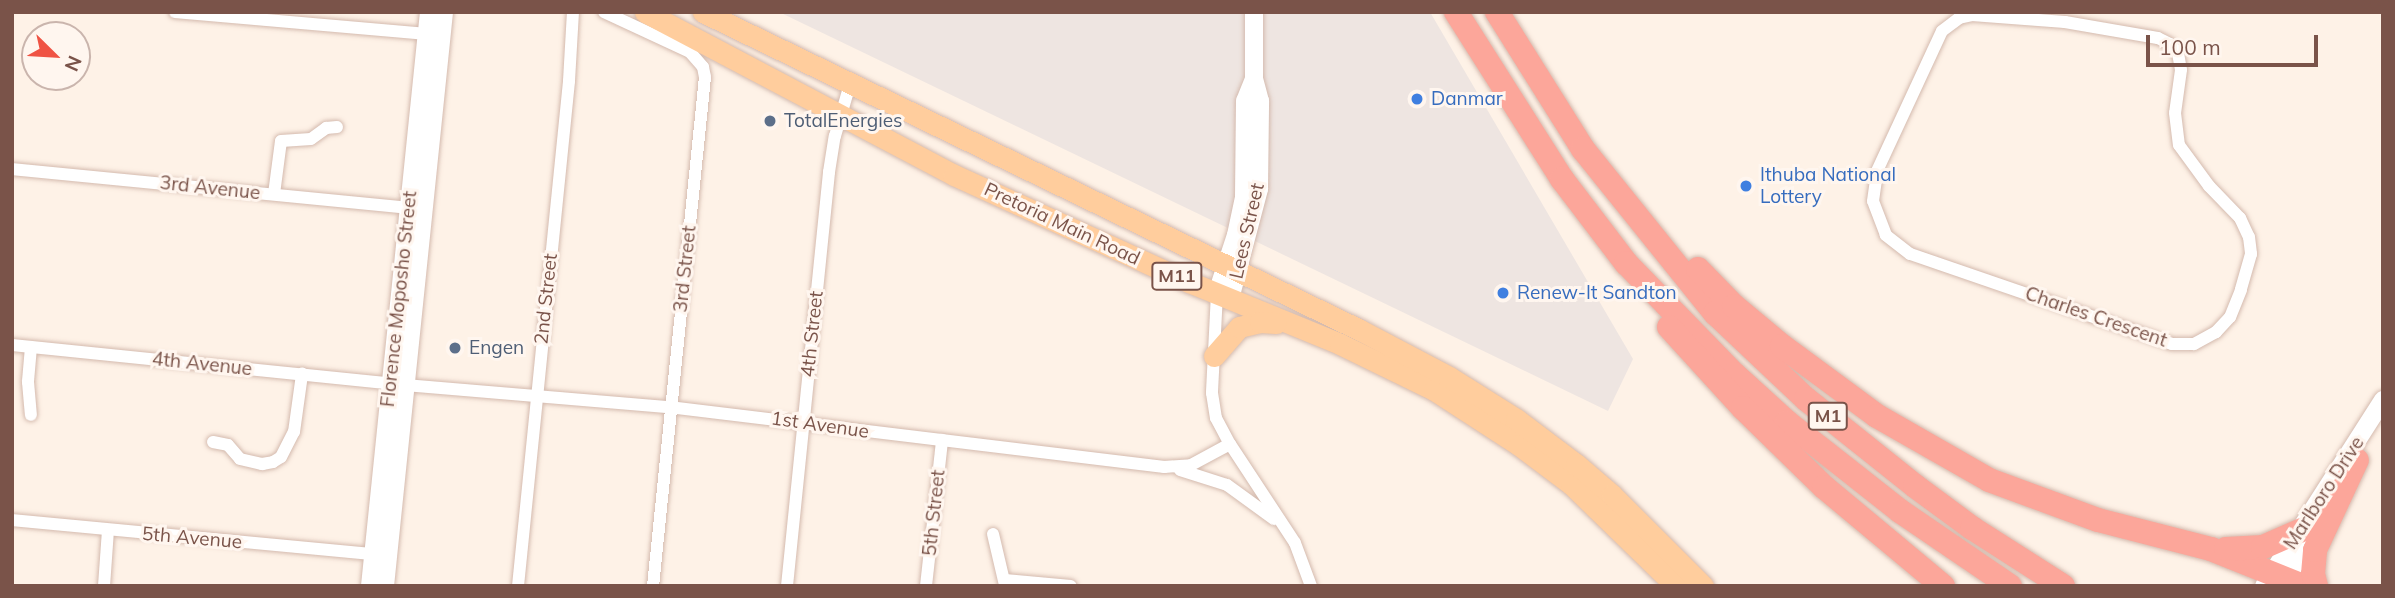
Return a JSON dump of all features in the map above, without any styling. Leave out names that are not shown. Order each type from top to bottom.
[{"type":"highway","name":"M1","points":[[1456,12],[1554,168],[1626,263],[1734,374],[1787,422],[1900,511],[2010,586]]},
{"type":"highway","name":"M1","points":[[1497,12],[1583,149],[1715,313],[1806,399],[1944,507],[2063,586]]},
{"type":"highway","points":[[1628,206],[1649,217],[1734,306],[1782,346],[1877,416],[1928,448],[1989,480],[2050,504],[2211,549],[2281,582]]},
{"type":"highway","points":[[1626,263],[1641,292],[1657,313],[1743,408],[1824,487],[1943,586]]},
{"type":"highway","points":[[2316,586],[2312,564],[2315,550],[2357,460]]},
{"type":"highway","points":[[2211,549],[2263,547],[2302,530]]},
{"type":"main road","name":"Pretoria Main Road","points":[[645,12],[841,113],[954,175],[1222,302],[1292,325],[1434,390],[1481,418],[1581,493],[1676,586]]},
{"type":"main road","name":"Pretoria Main Road","points":[[703,12],[1450,377],[1504,411],[1612,495],[1703,586]]},
{"type":"main road","points":[[1214,356],[1239,327],[1260,322],[1292,325]]},
{"type":"street","points":[[174,12],[427,34]]},
{"type":"street","name":"Florence Moposho Street","points":[[385,586],[409,208],[429,12]]},
{"type":"street","name":"Florence Moposho Street","points":[[370,586],[444,12]]},
{"type":"street","name":"2nd Street","points":[[518,586],[569,81],[573,12]]},
{"type":"street","name":"3rd Street","points":[[604,12],[691,52],[703,67],[705,77],[669,407],[653,586]]},
{"type":"street","name":"Charles Crescent","points":[[2052,12],[2065,22]]},
{"type":"street","name":"Charles Crescent","points":[[2014,14],[2158,38],[2170,44],[2178,53],[2181,70],[2175,113],[2179,145],[2209,186],[2240,218],[2250,246],[2241,290],[2230,317],[2216,332],[2194,344],[2180,346],[2164,342],[1909,254],[1881,228],[1872,194],[1877,171],[1937,40],[1950,24],[1959,18],[2014,14]]},
{"type":"street","name":"Lees Street","points":[[1222,302],[1259,188],[1260,101],[1254,79],[1254,15]]},
{"type":"street","name":"4th Street","points":[[787,586],[829,172],[850,84]]},
{"type":"street","points":[[274,194],[281,141],[311,139],[322,130],[337,127]]},
{"type":"street","name":"3rd Avenue","points":[[12,169],[409,208]]},
{"type":"street","points":[[1222,302],[1214,356],[1213,406],[1230,444],[1287,531],[1311,586]]},
{"type":"street","name":"4th Avenue","points":[[12,345],[398,384]]},
{"type":"street","points":[[30,347],[28,382],[31,415]]},
{"type":"street","points":[[213,442],[228,445],[240,459],[262,464],[273,463],[281,457],[294,432],[302,374]]},
{"type":"street","name":"1st Avenue","points":[[398,384],[669,407],[1164,467],[1191,465],[1230,444]]},
{"type":"street","name":"Marlboro Drive","points":[[2281,582],[2302,530],[2383,400]]},
{"type":"street","name":"Marlboro Drive","points":[[2281,582],[2383,419]]},
{"type":"street","name":"5th Street","points":[[926,586],[942,440]]},
{"type":"street","points":[[1164,467],[1227,485],[1241,493],[1287,531]]},
{"type":"street","name":"5th Avenue","points":[[12,520],[373,554]]},
{"type":"street","points":[[104,586],[108,530]]},
{"type":"street","points":[[993,534],[1005,583],[1071,586]]},
{"type":"shaded area","points":[[779,12],[1430,12],[1633,359],[1608,411]]},
{"type":"place","name":"Danmar","points":[[1417,99]]},
{"type":"place","name":"TotalEnergies","points":[[770,121]]},
{"type":"place","name":"Ithuba National Lottery","points":[[1746,186]]},
{"type":"place","name":"Renew-It Sandton","points":[[1503,293]]},
{"type":"place","name":"Engen","points":[[455,348]]}]
